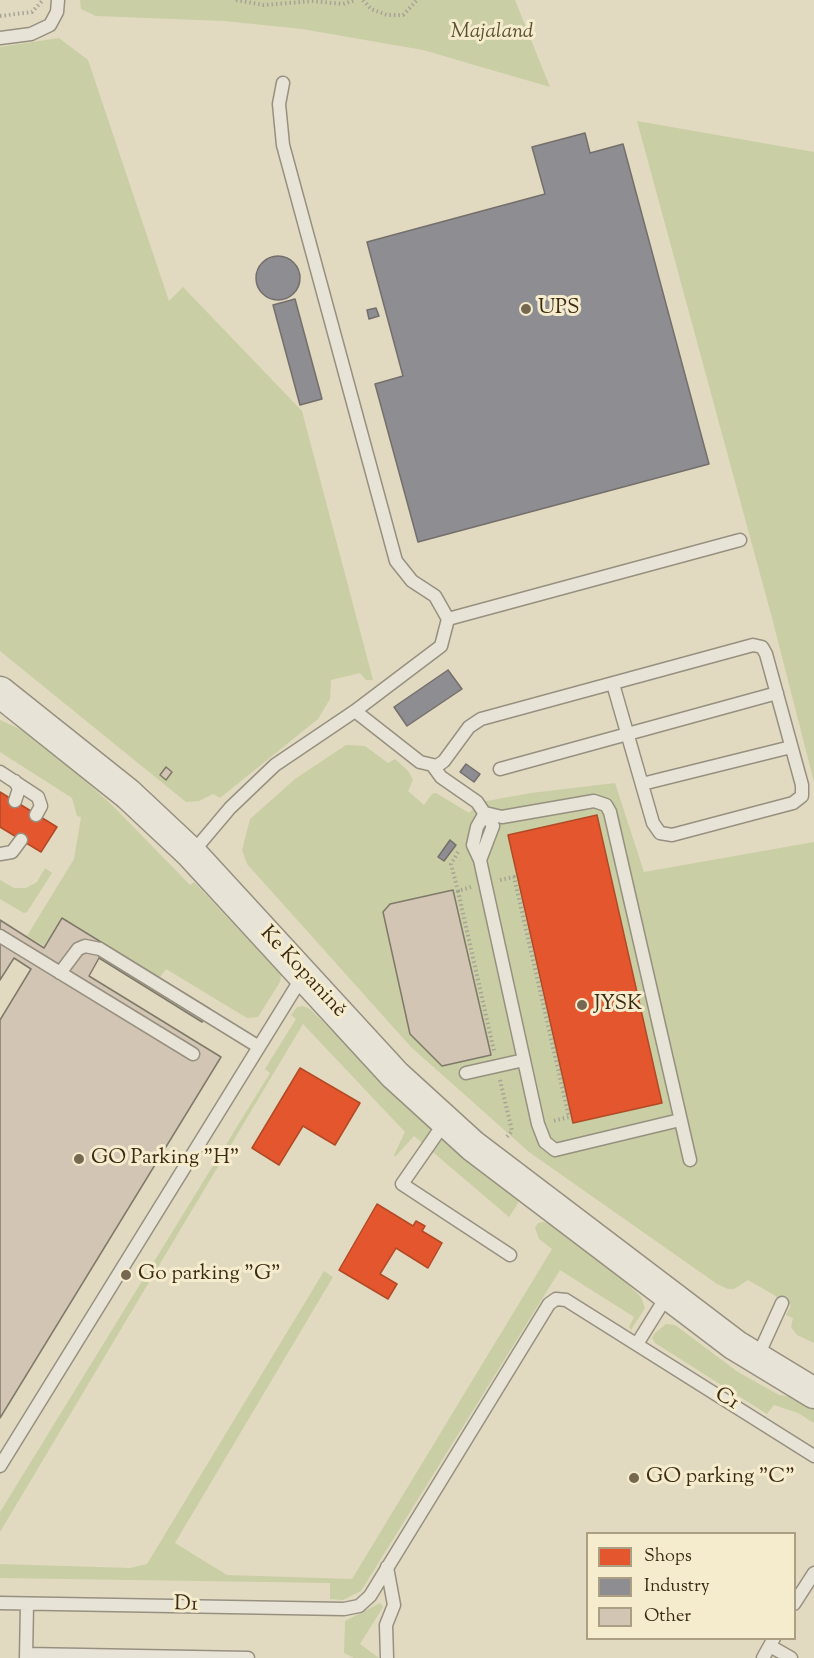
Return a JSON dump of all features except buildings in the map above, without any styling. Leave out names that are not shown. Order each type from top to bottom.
[{"type":"street","name":"Ke Kopanině","points":[[0,692],[128,794],[191,854],[395,1075],[473,1146],[756,1359],[814,1393]]},
{"type":"lane","points":[[0,38],[31,34],[50,25],[57,12],[58,0]]},
{"type":"lane","points":[[191,854],[230,808],[275,765],[355,711],[441,646],[448,619],[435,596],[412,581],[396,561],[283,144],[279,104],[283,83]]},
{"type":"lane","points":[[448,619],[740,540]]},
{"type":"lane","points":[[433,766],[444,761],[469,727],[481,718],[753,645],[762,647],[766,654],[802,785],[801,796],[792,803],[672,835],[660,833],[653,823],[613,684]]},
{"type":"lane","points":[[500,769],[777,693]]},
{"type":"lane","points":[[355,711],[420,762],[433,766],[441,777],[477,802],[484,813],[502,817],[594,801],[606,805],[610,812],[690,1160]]},
{"type":"lane","points":[[642,784],[791,747]]},
{"type":"lane","points":[[0,772],[38,797],[41,806],[36,815]]},
{"type":"lane","points":[[15,781],[19,793],[15,801]]},
{"type":"lane","points":[[484,813],[477,826],[473,845],[480,860],[538,1124],[545,1142],[555,1150],[680,1120]]},
{"type":"lane","points":[[0,854],[12,852],[21,840]]},
{"type":"lane","points":[[0,936],[193,1054]]},
{"type":"lane","points":[[60,973],[73,952],[85,946],[93,947],[259,1047]]},
{"type":"lane","points":[[0,1466],[304,974]]},
{"type":"lane","points":[[466,1073],[524,1060]]},
{"type":"lane","points":[[446,1121],[402,1184],[510,1255]]},
{"type":"lane","points":[[637,1344],[668,1294]]},
{"type":"lane","name":"C1","points":[[388,1566],[552,1301],[566,1300],[814,1456]]},
{"type":"lane","points":[[756,1359],[782,1303]]},
{"type":"lane","points":[[387,1658],[386,1625],[394,1605],[388,1566]]},
{"type":"lane","name":"D1","points":[[0,1603],[344,1609],[359,1606],[365,1602],[388,1566]]},
{"type":"lane","points":[[796,1602],[814,1573]]},
{"type":"lane","points":[[27,1604],[26,1656],[248,1658]]},
{"type":"lane","points":[[763,1658],[772,1642],[790,1658]]},
{"type":"path","points":[[0,16],[32,12],[42,0]]},
{"type":"path","points":[[236,0],[264,5],[312,1],[343,4],[356,0]]},
{"type":"path","points":[[260,0],[264,5]]},
{"type":"path","points":[[363,0],[371,9],[387,15],[403,15],[417,0]]},
{"type":"path","points":[[495,881],[513,877],[567,1106],[569,1117],[549,1121]]},
{"type":"path","points":[[458,891],[495,1056]]},
{"type":"path","points":[[499,1076],[512,1131],[506,1138]]},
{"type":"green space","name":"Majaland","points":[[80,0],[515,0],[550,87],[423,50],[302,29],[224,21],[96,16],[81,9]]},
{"type":"green space","points":[[59,38],[88,60],[169,301],[183,287],[302,411],[373,680],[366,680],[360,673],[331,680],[330,699],[318,719],[220,798],[213,794],[199,801],[186,802],[0,651],[0,47]]},
{"type":"green space","points":[[637,121],[814,152],[814,782],[772,618]]},
{"type":"green space","points":[[0,720],[22,730],[68,765],[115,808],[190,885],[194,882],[281,975],[280,982],[258,1017],[247,1018],[166,969],[160,977],[62,917],[44,946],[27,936],[74,859],[81,817],[77,816],[72,798],[0,752]]},
{"type":"green space","points":[[346,745],[365,746],[388,763],[395,759],[409,772],[413,780],[408,791],[424,805],[432,794],[436,793],[469,813],[481,802],[531,793],[615,783],[644,872],[814,842],[814,1343],[797,1335],[791,1327],[793,1318],[786,1315],[791,1305],[748,1280],[734,1289],[717,1284],[529,1152],[411,1047],[247,864],[242,850],[250,819],[295,779]]},
{"type":"green space","points":[[45,868],[52,873],[27,912],[24,913],[0,899],[0,880],[14,888],[26,888],[37,882]]},
{"type":"green space","points":[[303,1006],[310,1009],[425,1123],[519,1199],[517,1205],[509,1217],[414,1136],[395,1157],[405,1132],[303,1024],[0,1532],[0,1512],[270,1073],[265,1069],[296,1019],[291,1015],[297,1007]]},
{"type":"green space","points":[[544,1222],[561,1228],[614,1271],[641,1297],[645,1308],[631,1330],[629,1327],[634,1317],[560,1270],[361,1591],[343,1600],[330,1599],[330,1583],[0,1578],[0,1564],[130,1568],[147,1564],[324,1271],[333,1277],[175,1543],[227,1575],[352,1579],[552,1249],[539,1239],[535,1228],[538,1223]]},
{"type":"green space","points":[[666,1324],[675,1325],[738,1372],[779,1395],[794,1397],[814,1407],[814,1423],[798,1413],[774,1405],[767,1414],[655,1343],[652,1338]]},
{"type":"green space","points":[[380,1603],[383,1607],[360,1644],[379,1658],[354,1658],[344,1653],[345,1621]]},
{"type":"place","name":"UPS","points":[[526,309]]},
{"type":"place","name":"JYSK","points":[[582,1005]]},
{"type":"place","name":"GO Parking \"H\"","points":[[79,1159]]},
{"type":"place","name":"Go parking \"G\"","points":[[126,1275]]},
{"type":"place","name":"GO parking \"C\"","points":[[634,1478]]}]
